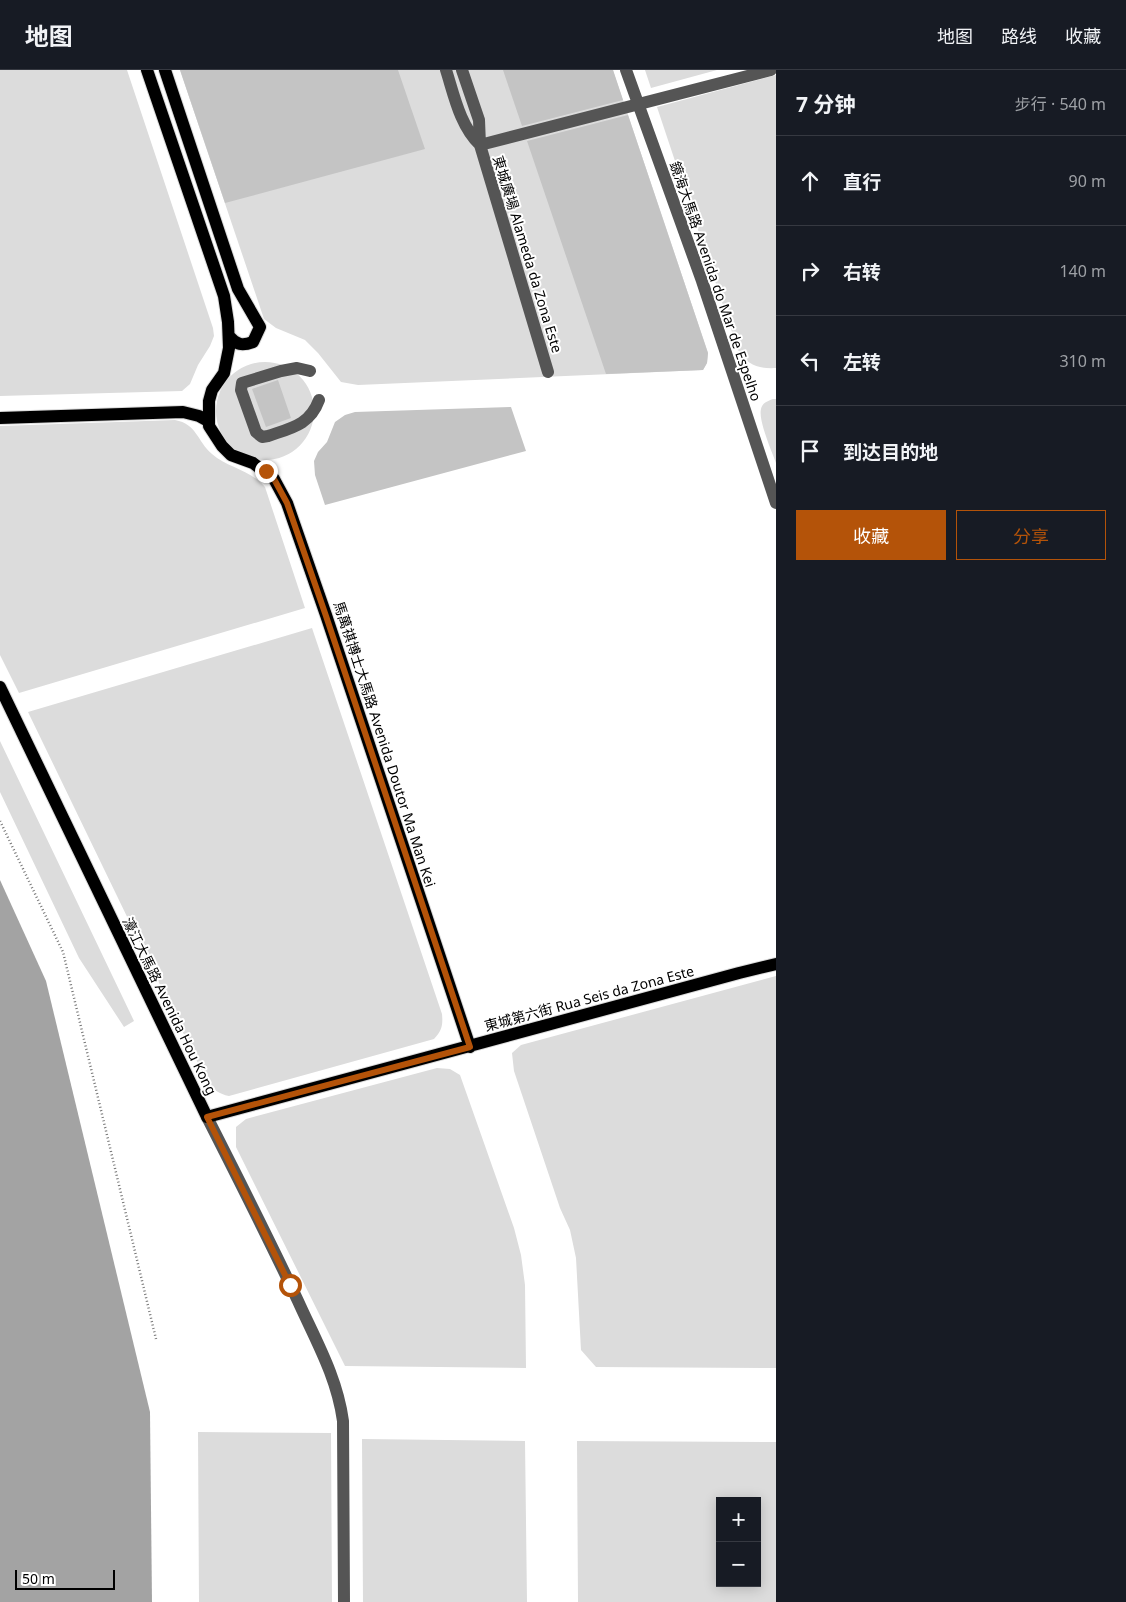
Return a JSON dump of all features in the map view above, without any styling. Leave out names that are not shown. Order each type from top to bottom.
[{"type":"main road","points":[[0,418],[183,412],[199,416],[208,421],[209,401],[212,390],[224,373],[229,336],[224,296],[147,70]]},
{"type":"main road","points":[[165,70],[238,289],[260,327],[253,342],[245,345],[236,344],[229,336]]},
{"type":"main road","name":"馬萬祺博士大馬路 Avenida Doutor Ma Man Kei","points":[[208,421],[213,435],[222,446],[238,459],[253,463],[274,479],[287,503],[470,1047]]},
{"type":"main road","name":"濠江大馬路 Avenida Hou Kong","points":[[0,687],[207,1117]]},
{"type":"main road","name":"東城第六街 Rua Seis da Zona Este","points":[[207,1117],[776,964]]},
{"type":"street","name":"東城廣場 Alameda da Zona Este","points":[[446,70],[465,125],[470,135],[480,145]]},
{"type":"street","name":"東城廣場 Alameda da Zona Este","points":[[462,70],[479,120],[480,145],[548,372]]},
{"type":"street","name":"鏡海大馬路 Avenida do Mar de Espelho","points":[[626,70],[702,281],[776,503]]},
{"type":"street","points":[[480,145],[638,106],[771,70]]},
{"type":"street","points":[[310,371],[298,368],[282,371],[242,383],[241,390],[256,432],[262,437],[298,425],[314,413],[319,400]]},
{"type":"street","name":"濠江大馬路 Avenida Hou Kong","points":[[207,1117],[279,1261],[334,1378],[343,1421],[344,1602]]},
{"type":"path","points":[[0,821],[63,952],[156,1339]]},
{"type":"shaded area","points":[[0,70],[127,70],[213,328],[214,336],[210,346],[198,365],[190,384],[182,391],[0,396]]},
{"type":"shaded area","points":[[180,70],[613,70],[708,353],[707,363],[703,370],[358,385],[341,382],[305,340],[276,328],[264,319]]},
{"type":"shaded area","points":[[645,70],[717,70],[651,88]]},
{"type":"shaded area","points":[[776,75],[776,368],[770,368],[759,367],[749,363],[738,350],[657,107]]},
{"type":"shaded area","points":[[265,362],[284,366],[299,377],[310,392],[314,411],[310,430],[299,445],[284,456],[265,460],[246,456],[231,445],[220,430],[216,411],[220,392],[231,377],[246,366]]},
{"type":"shaded area","points":[[776,399],[776,463],[766,436],[761,414],[763,405]]},
{"type":"shaded area","points":[[175,420],[188,425],[207,449],[218,459],[253,477],[265,487],[305,608],[19,693],[0,655],[0,426]]},
{"type":"shaded area","points":[[312,628],[442,1014],[442,1025],[434,1039],[229,1096],[217,1091],[207,1082],[28,712]]},
{"type":"shaded area","points":[[0,741],[134,1021],[124,1027],[79,958],[0,792]]},
{"type":"shaded area","points":[[0,880],[46,981],[150,1412],[152,1602],[0,1602]]},
{"type":"shaded area","points":[[776,976],[776,1368],[596,1367],[581,1350],[576,1258],[570,1230],[560,1208],[514,1071],[512,1053],[521,1045]]},
{"type":"shaded area","points":[[437,1068],[450,1069],[460,1075],[514,1228],[521,1255],[525,1285],[526,1368],[345,1366],[236,1147],[236,1127],[246,1119]]},
{"type":"shaded area","points":[[198,1432],[331,1433],[332,1602],[199,1602]]},
{"type":"shaded area","points":[[362,1439],[525,1441],[527,1602],[363,1602]]},
{"type":"shaded area","points":[[577,1441],[776,1442],[776,1602],[578,1602]]},
{"type":"building","points":[[180,70],[398,70],[425,149],[225,203]]},
{"type":"building","points":[[503,70],[613,70],[623,100],[522,126]]},
{"type":"building","points":[[628,115],[708,353],[707,363],[703,370],[606,374],[527,141]]},
{"type":"building","points":[[278,380],[291,418],[266,427],[252,389]]},
{"type":"building","points":[[511,407],[526,451],[325,505],[315,475],[314,461],[318,452],[327,442],[335,422],[345,415],[355,412]]},
{"type":"route","points":[[266,471],[281,489],[287,503],[470,1047],[207,1117],[290,1285]]}]
